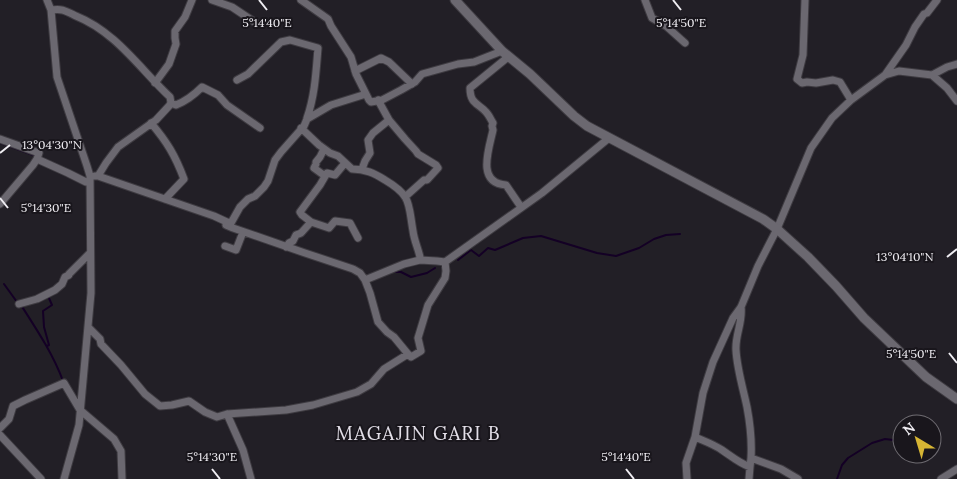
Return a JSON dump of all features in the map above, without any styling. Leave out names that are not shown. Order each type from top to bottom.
[{"type":"street","points":[[47,0],[50,10],[58,77],[87,166],[89,179],[91,292],[79,425],[64,479]]},
{"type":"street","points":[[155,83],[169,64],[176,44],[175,32],[185,17],[192,0]]},
{"type":"street","points":[[212,0],[232,7],[256,23]]},
{"type":"street","points":[[300,0],[328,19],[351,57],[355,71],[370,102],[382,100],[412,84],[422,74],[505,54]]},
{"type":"street","points":[[455,0],[505,54],[530,74],[586,126],[763,219],[777,229],[808,257],[894,348],[926,377],[957,399]]},
{"type":"street","points":[[645,0],[652,18],[666,26],[685,43]]},
{"type":"street","points":[[805,0],[804,49],[797,79],[802,83],[833,80],[840,82],[851,100]]},
{"type":"street","points":[[886,75],[924,14],[938,0]]},
{"type":"street","points":[[50,10],[59,8],[82,18],[112,37],[170,97],[169,106],[151,123],[118,147],[98,176]]},
{"type":"street","points":[[37,157],[86,182],[98,176],[145,191],[231,223],[240,207],[264,187],[280,152],[304,126],[312,102],[316,81],[318,48],[290,40],[281,42],[248,74],[237,80]]},
{"type":"street","points":[[505,54],[470,88],[470,92],[471,98],[487,112],[493,124],[487,158],[487,171],[490,178],[499,185],[506,185],[521,207]]},
{"type":"street","points":[[355,71],[381,58],[389,62],[412,84]]},
{"type":"street","points":[[932,75],[953,64],[957,64]]},
{"type":"street","points":[[687,479],[686,463],[695,438],[703,393],[713,362],[777,229],[811,148],[832,118],[851,100],[886,75],[899,71],[932,75],[947,88],[957,101]]},
{"type":"street","points":[[170,103],[182,102],[202,87],[218,96],[227,105],[260,128]]},
{"type":"street","points":[[307,118],[332,105],[366,94]]},
{"type":"street","points":[[378,100],[389,120],[418,154],[438,168],[427,180],[424,180],[406,197]]},
{"type":"street","points":[[362,169],[370,153],[368,140],[373,133],[389,120]]},
{"type":"street","points":[[151,123],[170,147],[184,178],[165,199]]},
{"type":"street","points":[[301,128],[324,149],[338,156],[352,169],[362,169],[378,176],[391,183],[406,197],[412,216],[413,231],[420,260]]},
{"type":"street","points":[[365,280],[404,264],[420,260],[445,262],[560,179],[609,138]]},
{"type":"street","points":[[0,139],[39,153],[33,165],[0,204]]},
{"type":"street","points":[[324,149],[314,168],[325,176]]},
{"type":"street","points":[[345,163],[335,175],[327,173],[300,212],[311,222],[329,228],[335,221],[350,223],[358,238]]},
{"type":"street","points":[[227,222],[226,225],[243,232],[287,245],[360,273],[370,293],[378,322],[411,357],[421,351],[418,338],[428,305],[445,278],[445,262]]},
{"type":"street","points":[[287,245],[311,222]]},
{"type":"street","points":[[225,246],[236,250],[243,232]]},
{"type":"street","points":[[19,304],[36,299],[55,290],[62,284],[65,277],[90,253]]},
{"type":"street","points":[[741,307],[742,317],[736,348],[750,431],[751,458],[749,479]]},
{"type":"street","points":[[88,327],[145,394],[160,406],[190,401],[205,412],[217,417],[227,414],[286,410],[313,405],[357,392],[371,384],[384,369],[408,354]]},
{"type":"street","points":[[0,428],[9,419],[14,406],[64,383],[80,410],[114,439],[121,451],[122,479]]},
{"type":"street","points":[[227,414],[243,450],[251,479]]},
{"type":"street","points":[[0,436],[41,479]]},
{"type":"street","points":[[695,438],[709,442],[742,464],[750,467]]},
{"type":"street","points":[[751,458],[781,469],[798,479]]},
{"type":"street","points":[[941,479],[957,469]]},
{"type":"waterway","points":[[0,143],[36,156]]},
{"type":"waterway","points":[[458,260],[471,250],[479,256],[488,248],[495,250],[523,238],[541,236],[597,253],[616,256],[639,248],[654,239],[666,235],[680,234]]},
{"type":"waterway","points":[[394,272],[401,272],[411,277],[427,273],[435,268]]},
{"type":"waterway","points":[[4,284],[17,302]]},
{"type":"waterway","points":[[47,346],[49,345],[44,327],[43,311],[52,305],[48,296]]},
{"type":"waterway","points":[[21,305],[50,352],[63,381]]},
{"type":"waterway","points":[[837,479],[842,465],[848,458],[872,443],[885,439],[892,440]]},
{"type":"district","name":"MAGAJIN GARI B","points":[[418,433]]}]
